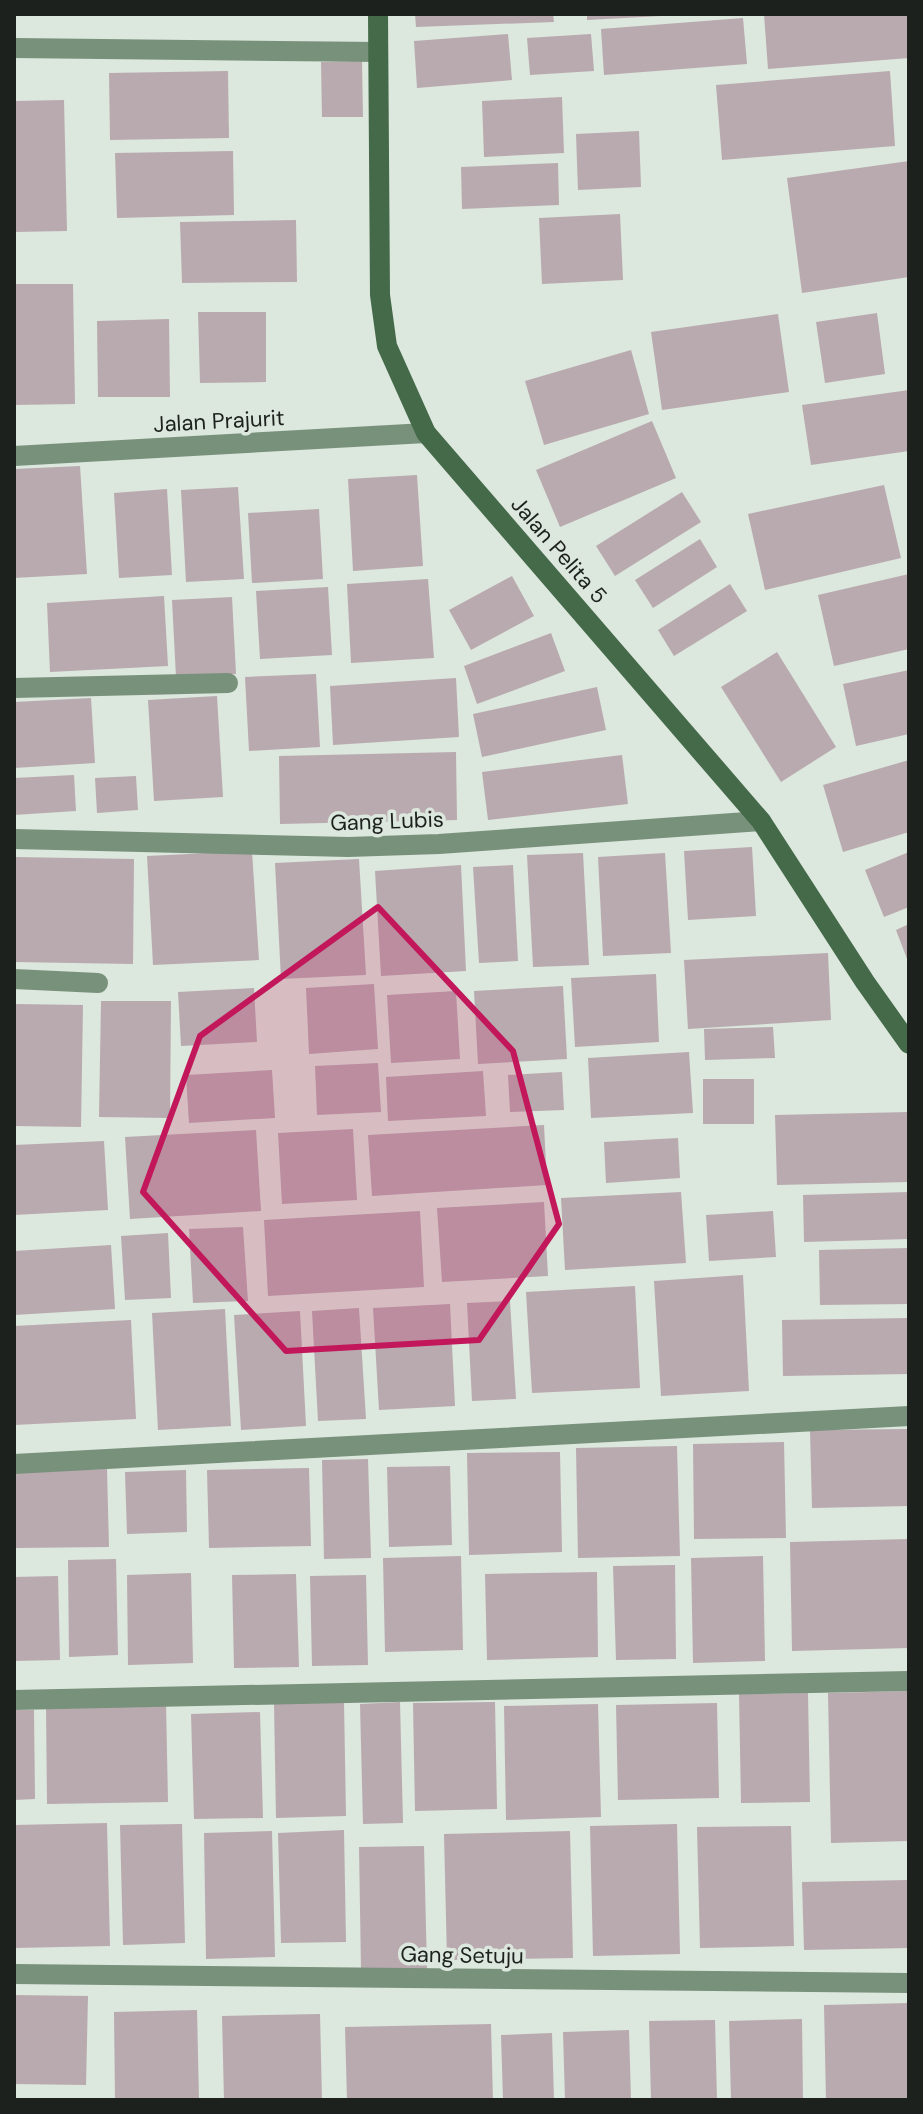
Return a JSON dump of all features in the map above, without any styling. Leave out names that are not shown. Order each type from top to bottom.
[{"type":"street","name":"Jalan Pelita 5","points":[[378,14],[380,295],[383,326],[387,346],[426,433],[761,821],[909,1044]]},
{"type":"street","points":[[14,48],[378,52]]},
{"type":"street","name":"Jalan Prajurit","points":[[14,456],[426,433]]},
{"type":"street","points":[[14,688],[228,683]]},
{"type":"street","name":"Gang Lubis","points":[[14,839],[348,847],[439,844],[761,821]]},
{"type":"street","points":[[14,979],[98,983]]},
{"type":"street","points":[[14,1464],[909,1416]]},
{"type":"street","points":[[14,1700],[909,1681]]},
{"type":"street","name":"Gang Setuju","points":[[14,1974],[909,1983]]},
{"type":"highlighted area","points":[[378,907],[513,1051],[559,1224],[479,1340],[286,1351],[143,1192],[200,1036]]},
{"type":"building","points":[[415,14],[553,14],[554,22],[416,27]]},
{"type":"building","points":[[587,14],[661,14],[661,16],[587,20]]},
{"type":"building","points":[[764,14],[909,14],[909,58],[768,69]]},
{"type":"building","points":[[743,18],[747,64],[604,75],[601,29]]},
{"type":"building","points":[[508,34],[512,80],[417,88],[414,41]]},
{"type":"building","points":[[591,34],[594,71],[530,75],[527,38]]},
{"type":"building","points":[[362,61],[363,117],[322,117],[321,62]]},
{"type":"building","points":[[228,71],[229,138],[110,140],[109,73]]},
{"type":"building","points":[[890,71],[895,146],[722,160],[716,85]]},
{"type":"building","points":[[562,97],[564,153],[484,157],[482,101]]},
{"type":"building","points":[[64,100],[67,231],[14,232],[14,101]]},
{"type":"building","points":[[639,131],[641,187],[578,190],[576,134]]},
{"type":"building","points":[[233,151],[234,215],[117,218],[115,153]]},
{"type":"building","points":[[909,161],[909,277],[802,293],[787,178]]},
{"type":"building","points":[[558,163],[559,205],[462,209],[461,167]]},
{"type":"building","points":[[620,214],[623,280],[542,284],[539,218]]},
{"type":"building","points":[[296,220],[297,282],[182,283],[180,222]]},
{"type":"building","points":[[14,284],[73,284],[75,404],[14,405]]},
{"type":"building","points":[[198,312],[266,312],[266,382],[200,383]]},
{"type":"building","points":[[877,313],[885,374],[825,383],[816,322]]},
{"type":"building","points":[[778,314],[789,392],[662,410],[651,332]]},
{"type":"building","points":[[169,319],[170,397],[98,397],[97,321]]},
{"type":"building","points":[[631,350],[649,414],[544,445],[525,381]]},
{"type":"building","points":[[909,390],[909,451],[811,465],[802,405]]},
{"type":"building","points":[[652,421],[676,478],[560,527],[536,470]]},
{"type":"building","points":[[80,466],[87,574],[14,578],[14,469]]},
{"type":"building","points":[[417,475],[423,566],[353,571],[348,479]]},
{"type":"building","points":[[884,485],[901,558],[765,590],[748,514]]},
{"type":"building","points":[[238,487],[244,579],[186,582],[181,490]]},
{"type":"building","points":[[167,489],[172,575],[119,578],[114,493]]},
{"type":"building","points":[[682,492],[701,522],[615,576],[596,546]]},
{"type":"building","points":[[319,509],[323,579],[252,583],[248,513]]},
{"type":"building","points":[[700,539],[717,567],[653,608],[635,580]]},
{"type":"building","points":[[909,574],[909,649],[834,666],[818,595]]},
{"type":"building","points":[[512,576],[534,616],[471,650],[449,610]]},
{"type":"building","points":[[428,579],[434,658],[351,663],[347,584]]},
{"type":"building","points":[[730,584],[747,611],[674,656],[658,630]]},
{"type":"building","points":[[328,587],[332,655],[260,659],[256,591]]},
{"type":"building","points":[[164,596],[168,666],[50,672],[47,603]]},
{"type":"building","points":[[232,597],[236,674],[176,677],[172,600]]},
{"type":"building","points":[[551,633],[565,671],[477,704],[464,666]]},
{"type":"building","points":[[777,652],[836,747],[781,782],[721,687]]},
{"type":"building","points":[[909,670],[909,734],[856,746],[843,684]]},
{"type":"building","points":[[316,674],[320,747],[249,751],[245,677]]},
{"type":"building","points":[[456,678],[459,737],[333,745],[330,686]]},
{"type":"building","points":[[597,687],[606,730],[482,757],[473,714]]},
{"type":"building","points":[[217,696],[223,797],[154,801],[148,700]]},
{"type":"building","points":[[91,698],[95,763],[14,768],[14,702]]},
{"type":"building","points":[[456,752],[457,820],[280,824],[279,756]]},
{"type":"building","points":[[622,755],[628,804],[488,820],[482,772]]},
{"type":"building","points":[[909,760],[909,832],[843,852],[823,785]]},
{"type":"building","points":[[74,775],[76,811],[14,815],[14,778]]},
{"type":"building","points":[[136,776],[138,810],[97,813],[95,778]]},
{"type":"building","points":[[752,847],[756,916],[688,920],[684,851]]},
{"type":"building","points":[[252,851],[259,960],[153,965],[147,856]]},
{"type":"building","points":[[909,852],[909,907],[884,917],[865,870]]},
{"type":"building","points":[[583,853],[589,965],[533,967],[527,855]]},
{"type":"building","points":[[665,853],[671,953],[603,956],[598,857]]},
{"type":"building","points":[[14,857],[134,859],[133,964],[14,962]]},
{"type":"building","points":[[359,859],[366,975],[281,979],[275,863]]},
{"type":"building","points":[[461,865],[466,971],[381,976],[375,871]]},
{"type":"building","points":[[513,865],[518,961],[479,963],[473,867]]},
{"type":"building","points":[[909,924],[909,964],[896,930]]},
{"type":"building","points":[[828,953],[831,1020],[688,1029],[684,960]]},
{"type":"building","points":[[656,974],[659,1042],[575,1047],[571,978]]},
{"type":"building","points":[[374,984],[378,1049],[309,1054],[306,988]]},
{"type":"building","points":[[563,986],[567,1059],[478,1064],[474,991]]},
{"type":"building","points":[[254,988],[257,1042],[181,1046],[178,992]]},
{"type":"building","points":[[456,991],[460,1059],[391,1063],[387,995]]},
{"type":"building","points":[[101,1001],[171,1001],[170,1118],[99,1117]]},
{"type":"building","points":[[14,1004],[83,1005],[81,1127],[14,1126]]},
{"type":"building","points":[[773,1027],[775,1058],[705,1060],[704,1029]]},
{"type":"building","points":[[689,1052],[693,1113],[591,1118],[588,1058]]},
{"type":"building","points":[[378,1063],[381,1112],[317,1115],[315,1066]]},
{"type":"building","points":[[272,1070],[275,1118],[189,1123],[186,1075]]},
{"type":"building","points":[[483,1071],[486,1116],[388,1121],[386,1077]]},
{"type":"building","points":[[562,1072],[564,1110],[510,1112],[508,1075]]},
{"type":"building","points":[[703,1079],[754,1079],[754,1124],[703,1124]]},
{"type":"building","points":[[909,1112],[909,1182],[777,1185],[775,1115]]},
{"type":"building","points":[[544,1125],[547,1185],[372,1196],[368,1135]]},
{"type":"building","points":[[353,1129],[357,1200],[282,1204],[278,1133]]},
{"type":"building","points":[[256,1130],[261,1211],[130,1219],[125,1137]]},
{"type":"building","points":[[678,1138],[680,1178],[606,1183],[604,1142]]},
{"type":"building","points":[[104,1141],[108,1210],[14,1215],[14,1145]]},
{"type":"building","points":[[681,1192],[686,1263],[565,1270],[561,1198]]},
{"type":"building","points":[[909,1192],[909,1239],[804,1242],[803,1195]]},
{"type":"building","points":[[544,1202],[548,1276],[442,1282],[437,1208]]},
{"type":"building","points":[[420,1211],[424,1287],[268,1296],[264,1220]]},
{"type":"building","points":[[773,1211],[776,1257],[709,1261],[706,1215]]},
{"type":"building","points":[[243,1227],[248,1301],[193,1303],[189,1229]]},
{"type":"building","points":[[168,1233],[171,1298],[125,1300],[121,1236]]},
{"type":"building","points":[[111,1245],[115,1309],[14,1315],[14,1251]]},
{"type":"building","points":[[909,1248],[909,1304],[820,1305],[819,1250]]},
{"type":"building","points":[[743,1275],[749,1391],[661,1396],[654,1281]]},
{"type":"building","points":[[635,1286],[640,1388],[532,1393],[526,1292]]},
{"type":"building","points":[[510,1301],[516,1399],[472,1401],[467,1303]]},
{"type":"building","points":[[450,1304],[455,1406],[379,1410],[373,1308]]},
{"type":"building","points":[[359,1308],[366,1419],[318,1421],[312,1311]]},
{"type":"building","points":[[225,1309],[231,1426],[158,1430],[152,1313]]},
{"type":"building","points":[[300,1311],[306,1426],[241,1430],[234,1315]]},
{"type":"building","points":[[909,1318],[909,1374],[783,1376],[782,1320]]},
{"type":"building","points":[[131,1320],[136,1419],[14,1425],[14,1326]]},
{"type":"building","points":[[909,1429],[909,1506],[812,1508],[810,1430]]},
{"type":"building","points":[[784,1442],[786,1538],[694,1539],[693,1444]]},
{"type":"building","points":[[677,1446],[680,1556],[578,1558],[576,1448]]},
{"type":"building","points":[[560,1452],[562,1552],[469,1555],[467,1453]]},
{"type":"building","points":[[368,1459],[371,1558],[324,1559],[322,1460]]},
{"type":"building","points":[[450,1466],[452,1545],[389,1547],[387,1467]]},
{"type":"building","points":[[309,1468],[311,1546],[209,1548],[207,1470]]},
{"type":"building","points":[[107,1469],[109,1547],[14,1548],[14,1471]]},
{"type":"building","points":[[186,1470],[187,1532],[127,1534],[125,1472]]},
{"type":"building","points":[[909,1539],[909,1648],[792,1651],[790,1542]]},
{"type":"building","points":[[461,1556],[463,1650],[385,1652],[383,1558]]},
{"type":"building","points":[[763,1556],[765,1661],[693,1663],[691,1558]]},
{"type":"building","points":[[116,1559],[118,1655],[69,1657],[68,1560]]},
{"type":"building","points":[[675,1565],[676,1659],[616,1660],[613,1566]]},
{"type":"building","points":[[597,1572],[598,1657],[487,1660],[485,1574]]},
{"type":"building","points":[[191,1573],[193,1663],[128,1665],[127,1575]]},
{"type":"building","points":[[296,1574],[299,1667],[234,1668],[232,1575]]},
{"type":"building","points":[[366,1575],[368,1665],[312,1666],[310,1576]]},
{"type":"building","points":[[58,1576],[60,1660],[14,1661],[14,1577]]},
{"type":"building","points":[[909,1691],[909,1841],[831,1843],[828,1693]]},
{"type":"building","points":[[808,1693],[810,1802],[741,1803],[739,1694]]},
{"type":"building","points":[[166,1702],[168,1802],[47,1804],[46,1705]]},
{"type":"building","points":[[344,1702],[346,1816],[276,1818],[274,1703]]},
{"type":"building","points":[[400,1702],[403,1823],[363,1824],[360,1704]]},
{"type":"building","points":[[495,1702],[497,1809],[415,1811],[413,1703]]},
{"type":"building","points":[[717,1703],[719,1798],[618,1800],[616,1705]]},
{"type":"building","points":[[598,1704],[601,1817],[506,1820],[504,1706]]},
{"type":"building","points":[[14,1710],[34,1710],[35,1799],[14,1800]]},
{"type":"building","points":[[260,1712],[263,1818],[194,1819],[191,1714]]},
{"type":"building","points":[[107,1823],[110,1946],[14,1948],[14,1825]]},
{"type":"building","points":[[182,1824],[185,1943],[123,1945],[120,1825]]},
{"type":"building","points":[[677,1824],[680,1954],[593,1956],[590,1826]]},
{"type":"building","points":[[791,1826],[794,1946],[700,1948],[697,1827]]},
{"type":"building","points":[[344,1830],[346,1942],[281,1943],[278,1833]]},
{"type":"building","points":[[272,1831],[275,1957],[206,1959],[204,1833]]},
{"type":"building","points":[[570,1831],[573,1958],[447,1960],[444,1834]]},
{"type":"building","points":[[424,1846],[427,1969],[361,1970],[359,1847]]},
{"type":"building","points":[[909,1880],[909,1948],[804,1950],[802,1882]]},
{"type":"building","points":[[14,1995],[88,1996],[86,2085],[14,2084]]},
{"type":"building","points":[[909,2003],[909,2100],[826,2100],[824,2005]]},
{"type":"building","points":[[197,2010],[199,2100],[115,2100],[114,2012]]},
{"type":"building","points":[[320,2014],[322,2100],[224,2100],[222,2016]]},
{"type":"building","points":[[802,2019],[803,2100],[731,2100],[729,2021]]},
{"type":"building","points":[[715,2020],[717,2100],[651,2100],[649,2021]]},
{"type":"building","points":[[491,2024],[493,2100],[347,2100],[345,2027]]},
{"type":"building","points":[[629,2030],[631,2100],[565,2100],[563,2032]]},
{"type":"building","points":[[552,2033],[554,2100],[503,2100],[501,2035]]}]
